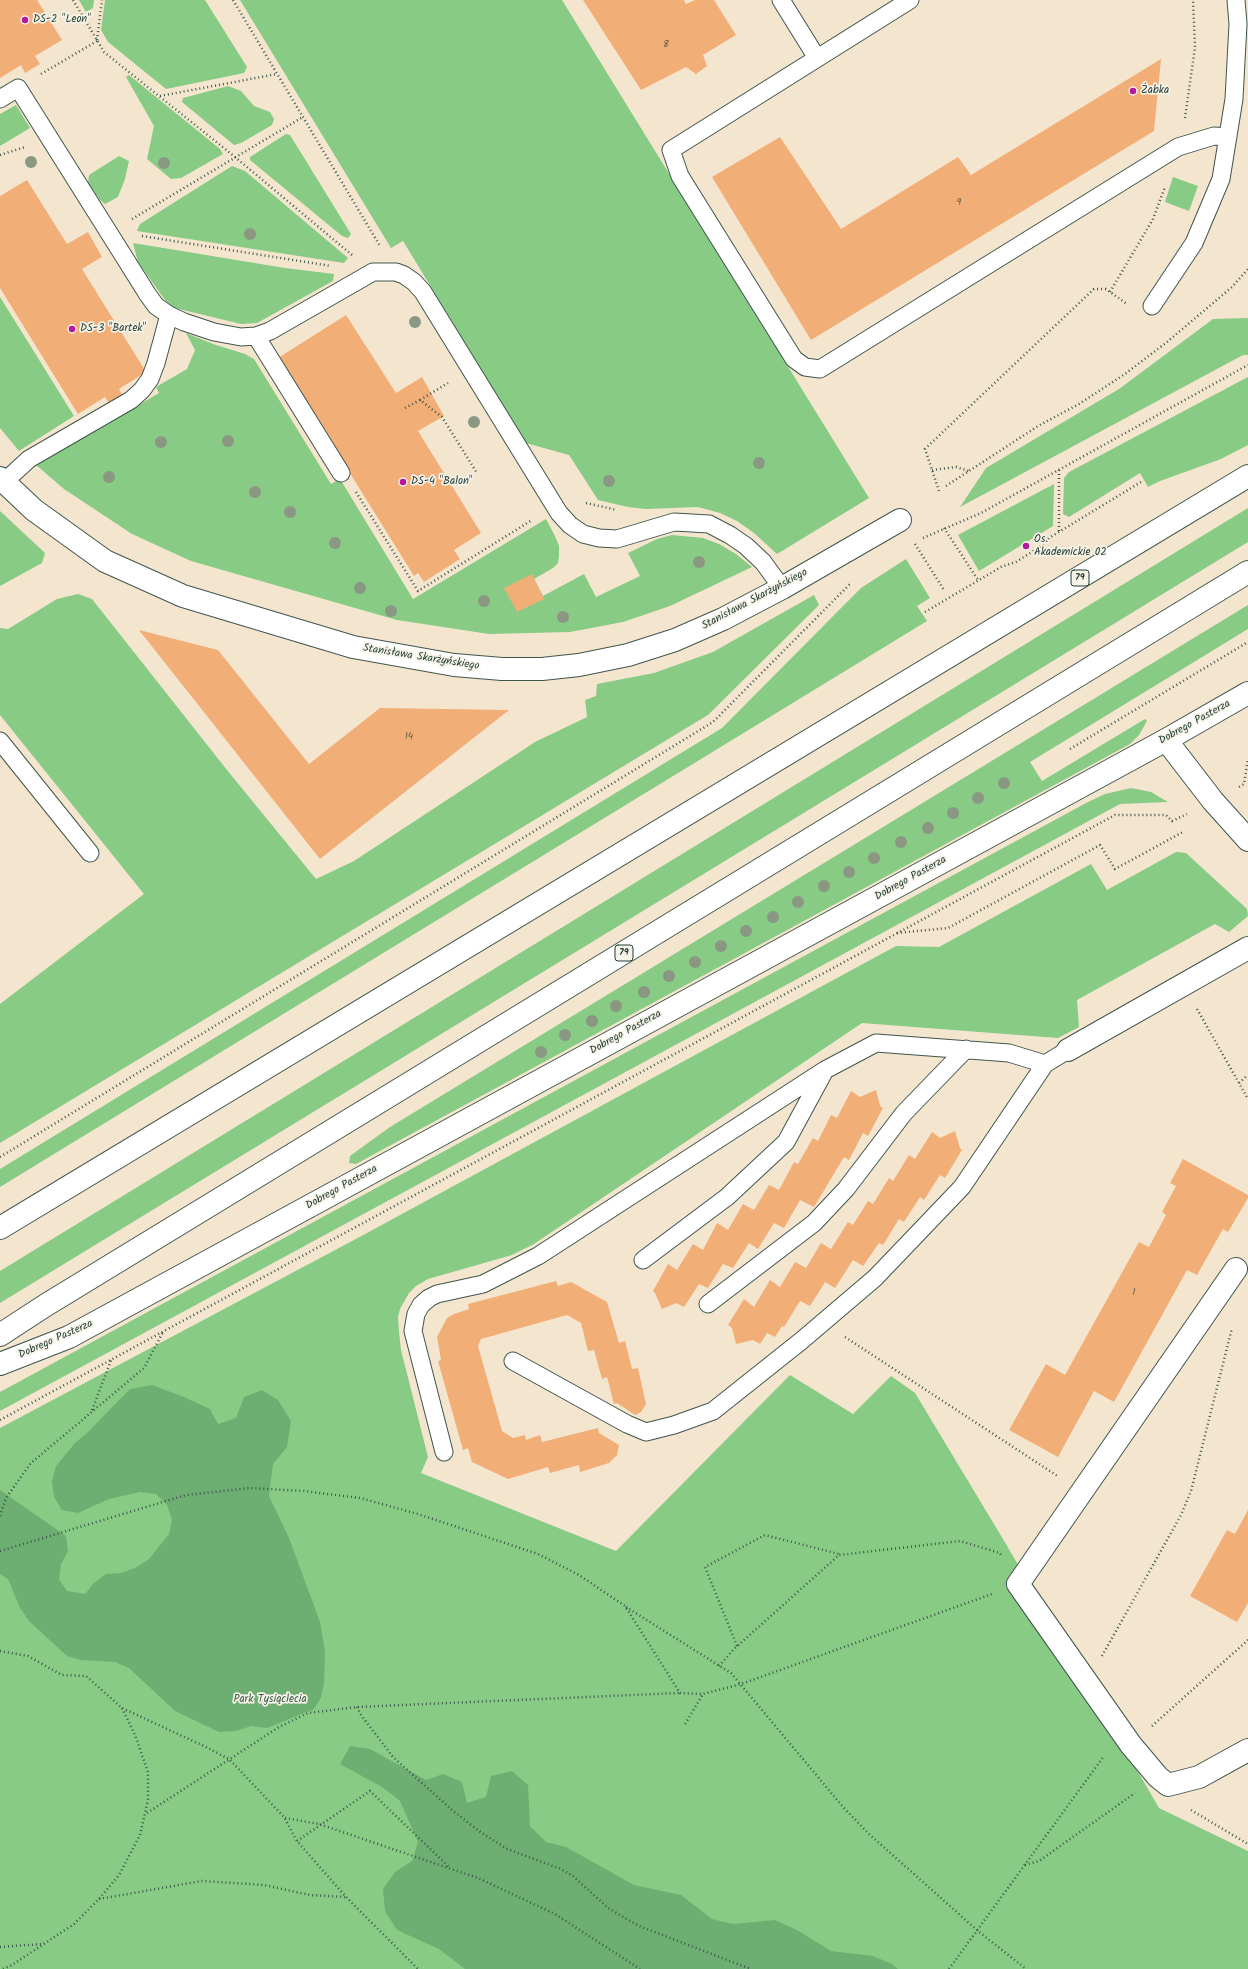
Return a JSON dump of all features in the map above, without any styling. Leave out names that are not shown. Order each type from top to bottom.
[{"type":"street","name":"79","points":[[0,1228],[1248,476]]},
{"type":"street","name":"Stanisława Skarżyńskiego","points":[[2,480],[34,510],[105,561],[183,596],[353,647],[454,665],[502,669],[542,669],[579,666],[628,655],[675,640],[723,619],[782,588],[900,520]]},
{"type":"street","name":"79","points":[[0,1335],[52,1300],[1248,572]]},
{"type":"street","name":"Dobrego Pasterza","points":[[0,1364],[69,1336],[1166,740],[1248,693]]},
{"type":"street","points":[[1166,740],[1212,801],[1248,840]]},
{"type":"street","points":[[1068,1050],[1248,948]]},
{"type":"street","points":[[1236,1269],[1018,1584],[1126,1738],[1163,1781],[1200,1777],[1248,1750]]},
{"type":"lane","points":[[781,0],[817,58]]},
{"type":"lane","points":[[910,0],[671,150],[680,176],[794,359],[805,367],[820,369],[1178,147],[1214,136],[1228,137]]},
{"type":"lane","points":[[1152,306],[1194,243],[1221,179],[1234,100],[1238,24],[1236,0]]},
{"type":"lane","points":[[0,99],[18,88],[148,295],[156,306],[169,315],[184,322],[214,332],[240,337],[256,336],[270,331],[373,272],[396,272],[414,282],[423,292],[556,507],[570,526],[583,534],[599,538],[617,539],[674,522],[709,524],[730,535],[746,546],[764,562],[782,588]]},
{"type":"lane","points":[[2,480],[29,459],[130,400],[142,390],[150,379],[156,363],[169,315]]},
{"type":"lane","points":[[256,336],[341,473]]},
{"type":"lane","points":[[0,741],[90,854]]},
{"type":"lane","points":[[444,1452],[414,1341],[413,1332],[414,1322],[421,1305],[436,1294],[483,1284],[538,1256],[826,1070],[876,1043],[1009,1053],[1045,1064]]},
{"type":"lane","points":[[708,1304],[814,1223],[846,1189],[904,1113],[966,1049]]},
{"type":"lane","points":[[513,1361],[627,1424],[646,1432],[674,1425],[713,1411],[875,1278],[962,1188],[1045,1064],[1068,1050]]},
{"type":"lane","points":[[643,1260],[727,1197],[786,1142],[826,1070]]},
{"type":"path","points":[[73,0],[104,52],[235,157],[373,272]]},
{"type":"path","points":[[97,41],[102,0]]},
{"type":"path","points":[[233,0],[396,272]]},
{"type":"path","points":[[1110,292],[1153,219],[1178,147],[1183,128],[1195,47],[1193,0]]},
{"type":"path","points":[[18,88],[97,41]]},
{"type":"path","points":[[160,96],[277,74]]},
{"type":"path","points":[[109,233],[303,117]]},
{"type":"path","points":[[109,233],[116,232],[373,272]]},
{"type":"path","points":[[946,486],[1038,426],[1079,404],[1125,374],[1167,342],[1232,287],[1248,269]]},
{"type":"path","points":[[939,492],[925,449],[1094,288],[1106,289],[1139,312],[1152,306]]},
{"type":"path","points":[[981,513],[1248,365]]},
{"type":"path","points":[[405,408],[431,393]]},
{"type":"path","points":[[420,400],[442,417],[477,473]]},
{"type":"path","points":[[932,470],[956,467],[969,472]]},
{"type":"path","points":[[1059,470],[1059,531]]},
{"type":"path","points":[[341,473],[342,471],[418,591],[556,507]]},
{"type":"path","points":[[925,612],[1001,567],[1016,562],[1043,546],[1049,538],[1059,531],[1141,482]]},
{"type":"path","points":[[900,520],[944,590]]},
{"type":"path","points":[[944,528],[978,580]]},
{"type":"path","points":[[0,1158],[713,722],[825,609]]},
{"type":"path","points":[[1070,749],[1248,642]]},
{"type":"path","points":[[1238,787],[1244,784],[1244,772],[1248,759]]},
{"type":"path","points":[[0,1420],[895,933],[1115,815],[1166,815],[1172,822],[1184,815]]},
{"type":"path","points":[[895,933],[948,928],[1100,845],[1114,869],[1183,832]]},
{"type":"path","points":[[1199,1014],[1248,1099]]},
{"type":"path","points":[[1239,1082],[1248,1075]]},
{"type":"path","points":[[829,1317],[843,1336],[1082,1492]]},
{"type":"path","points":[[1087,1683],[1181,1515],[1191,1491],[1233,1324]]},
{"type":"path","points":[[0,1516],[6,1498],[31,1464],[92,1410],[144,1368],[163,1332]]},
{"type":"path","points":[[92,1410],[112,1358]]},
{"type":"path","points":[[0,1551],[186,1495],[250,1488],[304,1491],[367,1500],[418,1514],[538,1554],[579,1575],[731,1673],[848,1812],[869,1834],[978,1931],[1026,1969]]},
{"type":"path","points":[[147,1813],[279,1727],[297,1717],[322,1710],[356,1707],[680,1693],[703,1694],[741,1684],[1018,1584],[1000,1553],[960,1541],[839,1554],[765,1535],[705,1567],[737,1646]]},
{"type":"path","points":[[719,1666],[737,1646],[839,1554]]},
{"type":"path","points":[[625,1606],[680,1693]]},
{"type":"path","points":[[949,1969],[1025,1865],[1126,1738],[1248,1640]]},
{"type":"path","points":[[0,1651],[28,1656],[62,1675],[86,1676],[122,1708],[229,1759],[284,1817],[297,1841],[346,1897],[418,1969]]},
{"type":"path","points":[[685,1724],[703,1694]]},
{"type":"path","points":[[356,1707],[360,1715],[393,1756],[452,1810],[479,1831],[507,1849],[561,1869],[573,1876],[608,1908],[639,1926],[751,1969]]},
{"type":"path","points":[[3,1969],[12,1965],[74,1924],[99,1900],[122,1870],[140,1835],[147,1813],[148,1772],[135,1735],[122,1708]]},
{"type":"path","points":[[1025,1865],[1039,1862],[1163,1781],[1182,1804],[1248,1844]]},
{"type":"path","points":[[297,1841],[319,1824],[370,1791],[450,1868]]},
{"type":"path","points":[[284,1817],[319,1824],[478,1878],[555,1914],[640,1969]]},
{"type":"path","points":[[99,1900],[202,1881],[264,1885],[310,1895],[346,1897]]},
{"type":"path","points":[[0,1947],[42,1944]]},
{"type":"green space","points":[[79,0],[94,0],[93,8],[86,12]]},
{"type":"green space","points":[[105,0],[205,0],[247,67],[244,73],[166,89],[108,42],[101,30]]},
{"type":"green space","points":[[240,0],[562,0],[869,498],[777,554],[754,533],[737,521],[720,513],[698,507],[646,509],[628,507],[598,500],[569,455],[526,443],[403,241],[391,248]]},
{"type":"green space","points":[[129,75],[220,149],[223,154],[181,178],[171,179],[147,159],[154,126],[126,77]]},
{"type":"green space","points":[[228,86],[241,91],[254,106],[270,112],[274,119],[272,125],[241,143],[234,145],[182,102],[183,98]]},
{"type":"green space","points":[[16,105],[30,128],[0,146],[0,114]]},
{"type":"green space","points":[[286,134],[290,135],[351,234],[348,238],[342,236],[250,160],[250,157]]},
{"type":"green space","points":[[119,156],[129,161],[125,179],[118,197],[105,204],[100,200],[88,183],[89,175]]},
{"type":"green space","points":[[232,166],[245,171],[348,258],[344,263],[137,231],[140,224]]},
{"type":"green space","points":[[1173,177],[1198,186],[1189,211],[1165,202]]},
{"type":"green space","points":[[133,243],[285,268],[334,274],[333,281],[257,323],[241,324],[175,308],[165,300],[138,262]]},
{"type":"green space","points":[[0,297],[74,416],[19,451],[0,428]]},
{"type":"green space","points":[[1248,318],[1248,355],[1243,355],[960,507],[986,468],[1119,389],[1213,319]]},
{"type":"green space","points":[[186,333],[213,344],[245,354],[254,359],[331,484],[340,479],[413,599],[546,519],[559,546],[559,556],[558,563],[553,568],[534,579],[543,596],[584,574],[596,597],[640,576],[628,553],[657,539],[672,535],[703,538],[719,544],[736,554],[752,567],[670,606],[623,622],[570,632],[489,634],[397,620],[191,561],[132,534],[64,489],[36,465],[159,393],[156,387],[187,369],[195,350]]},
{"type":"green space","points":[[1248,377],[1248,445],[1221,459],[1160,481],[1148,487],[1140,473],[1069,517],[1063,514],[1064,478],[1069,472]]},
{"type":"green space","points":[[1054,484],[1053,526],[979,571],[958,535]]},
{"type":"green space","points":[[1248,508],[1248,542],[0,1303],[0,1271]]},
{"type":"green space","points":[[0,511],[45,553],[42,563],[0,586]]},
{"type":"green space","points":[[906,559],[930,598],[917,606],[927,621],[0,1187],[0,1169],[722,728],[861,588]]},
{"type":"green space","points":[[78,594],[92,599],[227,770],[316,879],[354,861],[535,742],[587,717],[585,700],[596,696],[597,684],[654,673],[713,652],[814,595],[819,605],[708,715],[0,1143],[0,1004],[144,894],[0,715],[0,628],[8,629],[57,599]]},
{"type":"green space","points":[[1248,605],[1248,629],[1030,762],[1042,781],[1145,719],[1147,721],[1139,735],[1130,744],[356,1164],[349,1163],[350,1156],[390,1127]]},
{"type":"green space","points":[[1131,788],[1151,792],[1168,802],[1120,804],[0,1411],[0,1392],[1088,802],[1105,794]]},
{"type":"green space","name":"Park Tysiąclecia","points":[[1176,852],[1186,853],[1247,909],[1248,916],[1229,932],[1215,924],[1077,1000],[1079,1027],[1058,1038],[862,1023],[534,1244],[512,1255],[428,1279],[416,1286],[409,1293],[400,1309],[398,1317],[401,1350],[428,1457],[421,1473],[616,1551],[790,1375],[853,1414],[891,1376],[915,1393],[1006,1544],[1159,1808],[1248,1851],[1248,1969],[0,1969],[0,1428],[354,1240],[896,946],[939,947],[1091,864],[1107,890]]},
{"type":"green space","points":[[152,1385],[210,1409],[218,1424],[236,1418],[244,1397],[262,1390],[278,1400],[291,1421],[287,1447],[273,1464],[269,1496],[289,1538],[320,1622],[325,1651],[324,1683],[321,1697],[314,1709],[267,1728],[251,1726],[236,1731],[219,1732],[175,1711],[129,1668],[115,1662],[80,1660],[67,1656],[29,1621],[20,1608],[8,1579],[0,1574],[0,1490],[66,1536],[68,1551],[61,1564],[59,1579],[67,1591],[85,1594],[94,1583],[106,1574],[121,1573],[135,1568],[149,1559],[169,1534],[172,1520],[167,1505],[156,1494],[140,1492],[109,1499],[78,1513],[62,1510],[54,1497],[52,1481],[56,1466],[75,1443],[87,1433],[130,1389]]},
{"type":"green space","points":[[350,1746],[370,1749],[426,1780],[443,1774],[462,1782],[467,1803],[486,1797],[491,1776],[512,1771],[528,1785],[530,1826],[546,1842],[566,1847],[634,1885],[681,1895],[712,1919],[733,1924],[775,1920],[797,1930],[831,1951],[873,1956],[892,1964],[898,1969],[465,1969],[439,1949],[397,1930],[385,1911],[383,1889],[395,1872],[412,1861],[418,1842],[400,1801],[382,1787],[340,1764]]},
{"type":"building","name":"DS-2 \"Leon\"","points":[[0,0],[37,0],[62,40],[35,56],[40,64],[25,73],[21,65],[0,78]]},
{"type":"building","points":[[583,0],[684,0],[686,4],[695,0],[714,0],[736,35],[703,55],[707,66],[696,74],[686,67],[641,90]]},
{"type":"building","points":[[1161,59],[1154,131],[811,340],[712,177],[780,137],[841,229],[958,157],[971,175]]},
{"type":"building","name":"DS-3 \"Bartek\"","points":[[27,180],[67,244],[88,232],[102,257],[82,269],[146,372],[119,389],[124,398],[111,406],[105,397],[78,414],[0,288],[0,196]]},
{"type":"building","name":"DS-4 \"Balon\"","points":[[346,315],[396,393],[422,377],[444,416],[418,431],[481,533],[454,550],[460,559],[424,582],[418,573],[414,576],[278,358]]},
{"type":"building","points":[[532,574],[544,599],[517,612],[504,588]]},
{"type":"building","points":[[139,630],[218,650],[309,764],[380,708],[509,710],[320,859]]},
{"type":"building","points":[[876,1090],[880,1106],[883,1108],[868,1136],[863,1133],[849,1160],[844,1157],[814,1207],[800,1200],[784,1228],[774,1223],[758,1249],[749,1243],[733,1268],[723,1264],[708,1288],[699,1284],[684,1307],[676,1303],[662,1309],[653,1291],[668,1264],[677,1270],[693,1244],[703,1250],[717,1223],[728,1230],[743,1204],[754,1210],[769,1185],[779,1190],[794,1162],[798,1164],[813,1138],[818,1141],[831,1115],[837,1118],[851,1091],[860,1097]]},
{"type":"building","points":[[955,1131],[962,1150],[945,1178],[940,1175],[924,1200],[920,1197],[904,1222],[899,1219],[883,1245],[879,1243],[863,1266],[853,1260],[835,1288],[825,1282],[810,1306],[800,1301],[784,1327],[782,1326],[775,1337],[767,1333],[760,1344],[753,1340],[736,1344],[732,1328],[728,1325],[744,1299],[754,1307],[770,1280],[780,1287],[795,1262],[806,1268],[821,1243],[831,1249],[848,1222],[853,1225],[868,1201],[873,1204],[889,1178],[893,1181],[909,1155],[915,1159],[932,1132],[940,1138]]},
{"type":"building","points":[[1183,1159],[1248,1195],[1248,1198],[1228,1232],[1223,1229],[1197,1275],[1187,1270],[1114,1402],[1094,1391],[1058,1457],[1009,1430],[1046,1364],[1065,1375],[1139,1242],[1149,1247],[1166,1215],[1162,1212],[1176,1186],[1170,1183]]},
{"type":"building","points":[[556,1281],[558,1286],[571,1282],[607,1302],[619,1343],[625,1341],[632,1369],[638,1368],[646,1404],[641,1412],[635,1415],[617,1403],[614,1404],[607,1377],[602,1379],[594,1350],[588,1351],[581,1323],[567,1315],[481,1339],[478,1346],[502,1431],[513,1438],[525,1435],[526,1440],[540,1435],[542,1442],[598,1428],[599,1433],[619,1445],[617,1455],[609,1463],[580,1472],[579,1465],[550,1473],[548,1467],[508,1479],[472,1462],[468,1448],[463,1450],[438,1361],[441,1360],[437,1337],[447,1318],[469,1309],[468,1304]]},
{"type":"building","points":[[1248,1510],[1248,1603],[1237,1622],[1190,1596],[1227,1530],[1235,1534]]},
{"type":"place","name":"DS-2 \"Leon\"","points":[[25,20]]},
{"type":"place","name":"Żabka","points":[[1133,91]]},
{"type":"place","name":"DS-3 \"Bartek\"","points":[[72,329]]},
{"type":"place","name":"DS-4 \"Balon\"","points":[[403,482]]},
{"type":"place","name":"Os. Akademickie 02","points":[[1026,546]]}]
